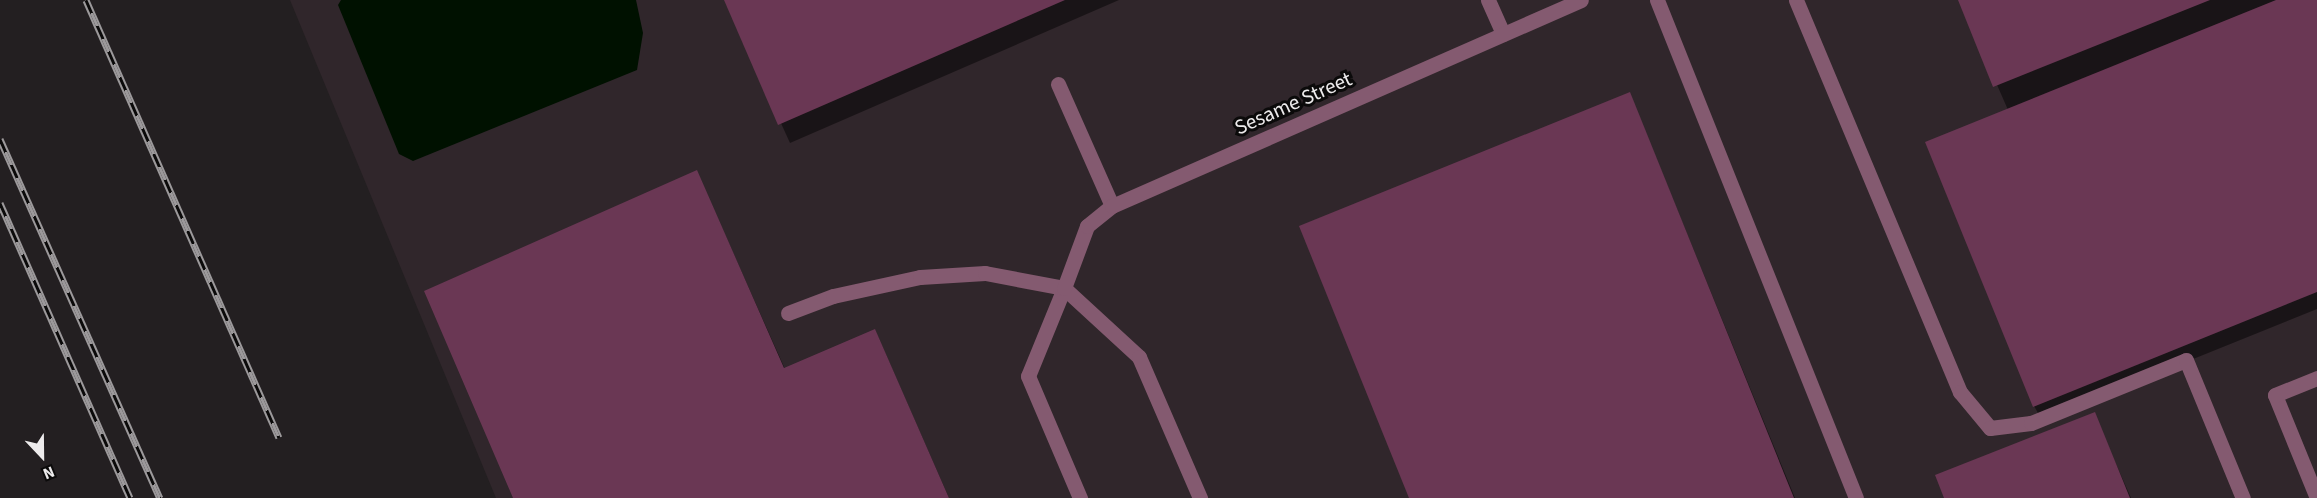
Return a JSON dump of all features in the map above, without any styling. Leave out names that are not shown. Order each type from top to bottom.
[{"type":"street","points":[[1488,0],[1503,34]]},
{"type":"street","name":"Sesame Street","points":[[1080,498],[1028,376],[1064,288],[1074,249],[1087,226],[1112,206],[1581,0]]},
{"type":"street","points":[[1657,0],[1856,498]]},
{"type":"street","points":[[1796,0],[1960,392],[1990,428],[2031,423],[2186,360],[2243,498]]},
{"type":"street","points":[[1058,84],[1112,206]]},
{"type":"street","points":[[788,313],[833,296],[920,278],[985,273],[1064,288],[1139,357],[1200,498]]},
{"type":"street","points":[[2317,378],[2275,395],[2317,498]]},
{"type":"shaded area","points":[[290,0],[2317,0],[2317,498],[496,498]]},
{"type":"shaded area","points":[[341,0],[636,0],[643,33],[637,70],[413,161],[399,154],[338,5]]},
{"type":"building","points":[[724,0],[1065,0],[778,125]]},
{"type":"building","points":[[1958,0],[2210,0],[1993,87]]},
{"type":"building","points":[[2276,0],[2317,0],[2317,292],[2033,407],[1925,142]]},
{"type":"building","points":[[1630,92],[1794,498],[1409,498],[1299,226]]},
{"type":"building","points":[[697,170],[784,368],[875,329],[949,498],[513,498],[424,291]]},
{"type":"building","points":[[2095,412],[2130,498],[1944,498],[1935,475]]},
{"type":"railway","points":[[86,0],[279,437]]},
{"type":"railway","points":[[0,139],[160,498]]},
{"type":"railway","points":[[0,203],[130,498]]}]
